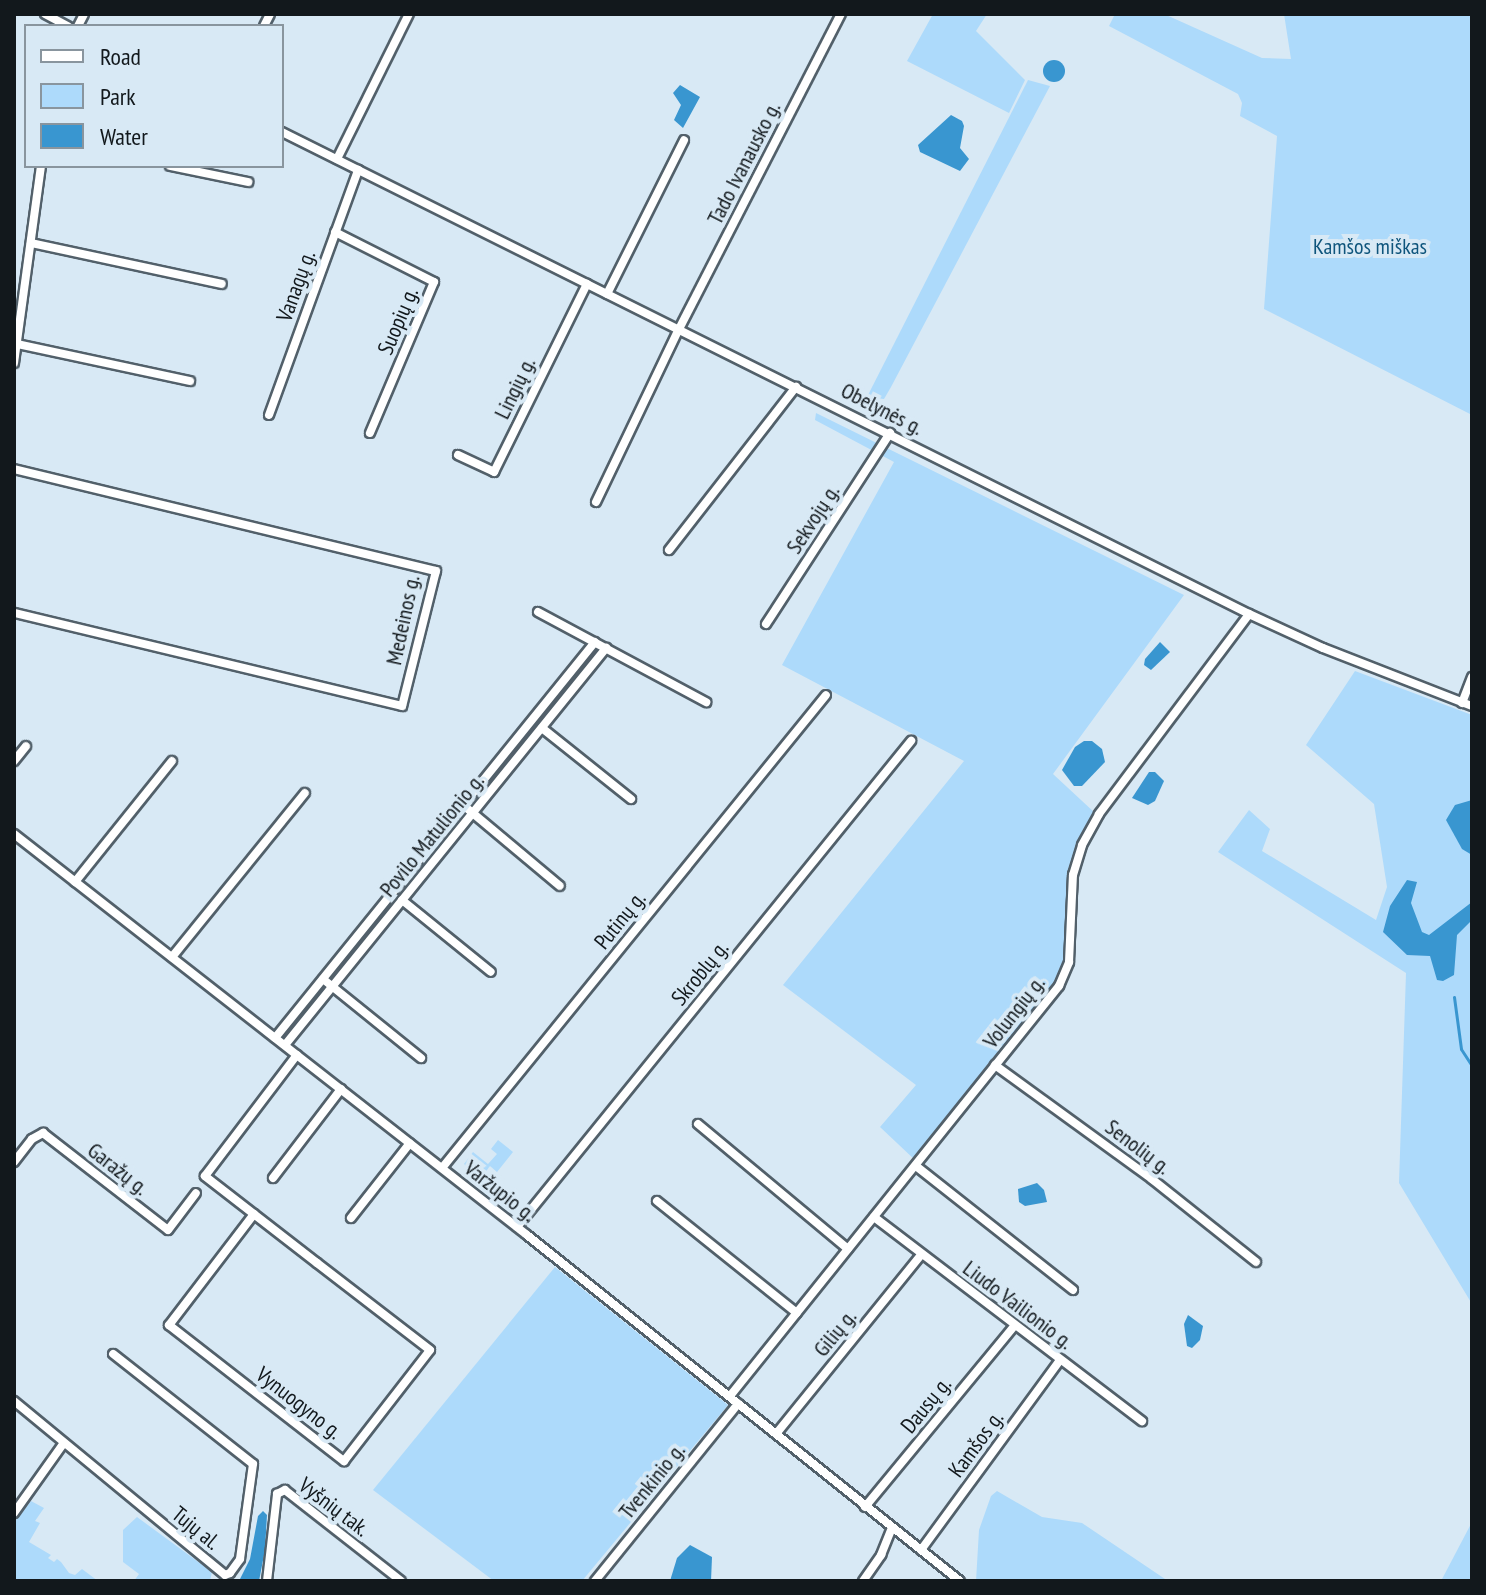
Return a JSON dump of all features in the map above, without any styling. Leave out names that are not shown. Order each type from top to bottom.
[{"type":"street","points":[[45,14],[57,23]]},
{"type":"street","points":[[337,159],[409,14]]},
{"type":"street","name":"Tado Ivanausko g.","points":[[596,502],[679,329],[841,14]]},
{"type":"street","name":"Obelynės g.","points":[[284,133],[1249,614],[1323,648],[1472,706]]},
{"type":"street","points":[[607,294],[684,140]]},
{"type":"street","points":[[14,363],[41,168]]},
{"type":"street","points":[[180,168],[248,182]]},
{"type":"street","name":"Vanagų g.","points":[[269,415],[358,170]]},
{"type":"street","name":"Suopių g.","points":[[335,232],[434,282],[370,433]]},
{"type":"street","points":[[31,243],[222,284]]},
{"type":"street","name":"Lingių g.","points":[[458,455],[494,472],[587,284]]},
{"type":"street","points":[[17,344],[190,381]]},
{"type":"street","points":[[669,550],[796,387]]},
{"type":"street","name":"Sekvojų g.","points":[[766,624],[890,433]]},
{"type":"street","name":"Medeinos g.","points":[[14,469],[436,571],[402,706],[14,613]]},
{"type":"street","points":[[538,612],[706,702]]},
{"type":"street","name":"Volungių g.","points":[[730,1396],[1049,1000],[1065,974],[1070,944],[1073,875],[1089,831],[1249,614]]},
{"type":"street","name":"Povilo Matulionio g.","points":[[275,1038],[595,642]]},
{"type":"street","name":"Povilo Matulionio g.","points":[[285,1045],[606,648]]},
{"type":"street","points":[[1462,703],[1472,677]]},
{"type":"street","name":"Putinų g.","points":[[442,1168],[826,695]]},
{"type":"street","points":[[542,728],[631,799]]},
{"type":"street","name":"Skroblų g.","points":[[517,1227],[911,741]]},
{"type":"street","points":[[14,761],[26,746]]},
{"type":"street","points":[[75,882],[172,761]]},
{"type":"street","points":[[172,957],[305,793]]},
{"type":"street","points":[[463,805],[560,886]]},
{"type":"street","name":"Varžupio g.","points":[[14,834],[517,1227],[960,1581]]},
{"type":"street","points":[[402,900],[491,972]]},
{"type":"street","points":[[323,979],[421,1058]]},
{"type":"street","name":"Vynuogyno g.","points":[[254,1214],[169,1325],[344,1461],[430,1350],[205,1176],[297,1055]]},
{"type":"street","name":"Senolių g.","points":[[995,1065],[1152,1179],[1256,1262]]},
{"type":"street","points":[[273,1178],[341,1089]]},
{"type":"street","points":[[698,1124],[848,1249]]},
{"type":"street","name":"Garažų g.","points":[[14,1162],[32,1139],[43,1133],[168,1230],[196,1193]]},
{"type":"street","points":[[351,1218],[410,1143]]},
{"type":"street","points":[[916,1166],[1073,1290]]},
{"type":"street","points":[[657,1201],[797,1313]]},
{"type":"street","name":"Liudo Vailionio g.","points":[[874,1217],[1142,1421]]},
{"type":"street","name":"Gilių g.","points":[[776,1434],[921,1255]]},
{"type":"street","name":"Dausų g.","points":[[865,1507],[1014,1326]]},
{"type":"street","name":"Tujų al.","points":[[14,1401],[223,1578],[240,1559],[253,1464],[113,1354]]},
{"type":"street","name":"Kamšos g.","points":[[921,1550],[1060,1360]]},
{"type":"street","name":"Tvenkinio g.","points":[[595,1581],[738,1404]]},
{"type":"street","points":[[14,1513],[63,1444]]},
{"type":"street","name":"Vyšnių tak.","points":[[267,1581],[277,1494],[285,1490],[401,1581]]},
{"type":"street","points":[[863,1581],[881,1555],[892,1528]]},
{"type":"green space","points":[[933,14],[987,14],[976,31],[1025,80],[1009,113],[907,61]]},
{"type":"green space","name":"Kamšos miškas","points":[[1115,14],[1164,14],[1262,58],[1291,59],[1284,14],[1472,14],[1472,415],[1264,309],[1277,136],[1240,116],[1242,103],[1238,94],[1109,26]]},
{"type":"green space","points":[[1028,80],[1050,86],[884,399],[867,397]]},
{"type":"green space","points":[[816,413],[1184,595],[1053,774],[1095,813],[1070,865],[1066,959],[1058,981],[915,1160],[880,1127],[916,1085],[783,985],[964,761],[782,665],[894,462],[815,420]]},
{"type":"green space","points":[[1355,671],[1472,715],[1472,1304],[1399,1183],[1406,973],[1218,852],[1249,810],[1270,829],[1262,851],[1376,920],[1387,887],[1374,804],[1306,745]]},
{"type":"green space","points":[[498,1140],[513,1152],[497,1172],[490,1166],[481,1178],[464,1164],[473,1152],[488,1164],[497,1154],[491,1149]]},
{"type":"green space","points":[[555,1267],[728,1405],[582,1581],[494,1581],[373,1490]]},
{"type":"green space","points":[[997,1491],[1042,1517],[1082,1523],[1168,1581],[976,1581],[979,1530],[991,1496]]},
{"type":"green space","points":[[31,1501],[44,1508],[35,1521],[40,1523],[29,1542],[51,1555],[48,1558],[54,1562],[57,1559],[61,1562],[69,1573],[75,1575],[82,1569],[98,1581],[14,1581],[14,1523]]},
{"type":"green space","points":[[137,1517],[212,1572],[210,1581],[134,1581],[139,1574],[123,1562],[123,1530]]},
{"type":"green space","points":[[1472,1522],[1472,1581],[1441,1581]]},
{"type":"water","points":[[1054,60],[1062,63],[1065,71],[1062,79],[1054,82],[1046,79],[1043,71],[1046,63]]},
{"type":"water","points":[[680,85],[700,97],[683,128],[674,120],[681,105],[673,93]]},
{"type":"water","points":[[951,115],[962,121],[964,126],[960,148],[969,159],[960,171],[920,152],[918,145]]},
{"type":"water","points":[[1160,642],[1170,652],[1151,670],[1144,665],[1145,659]]},
{"type":"water","points":[[1084,741],[1092,741],[1102,749],[1105,762],[1082,786],[1074,786],[1062,770],[1075,747]]},
{"type":"water","points":[[1149,772],[1155,772],[1164,781],[1155,801],[1148,805],[1132,798]]},
{"type":"water","points":[[1472,800],[1472,855],[1462,849],[1446,820],[1455,805]]},
{"type":"water","points":[[1407,880],[1417,882],[1411,903],[1422,932],[1429,935],[1472,902],[1472,920],[1457,935],[1454,975],[1443,981],[1437,980],[1430,956],[1407,955],[1383,932],[1390,906]]},
{"type":"water","points":[[1037,1183],[1044,1190],[1047,1202],[1025,1206],[1019,1202],[1018,1189]]},
{"type":"water","points":[[1188,1315],[1203,1326],[1200,1340],[1192,1348],[1187,1346],[1184,1324]]},
{"type":"water","points":[[263,1511],[267,1515],[265,1550],[259,1581],[239,1581],[250,1559],[258,1516]]},
{"type":"water","points":[[690,1545],[712,1557],[711,1581],[670,1581],[677,1558]]},
{"type":"waterway","points":[[1454,997],[1461,1049],[1472,1066]]}]
